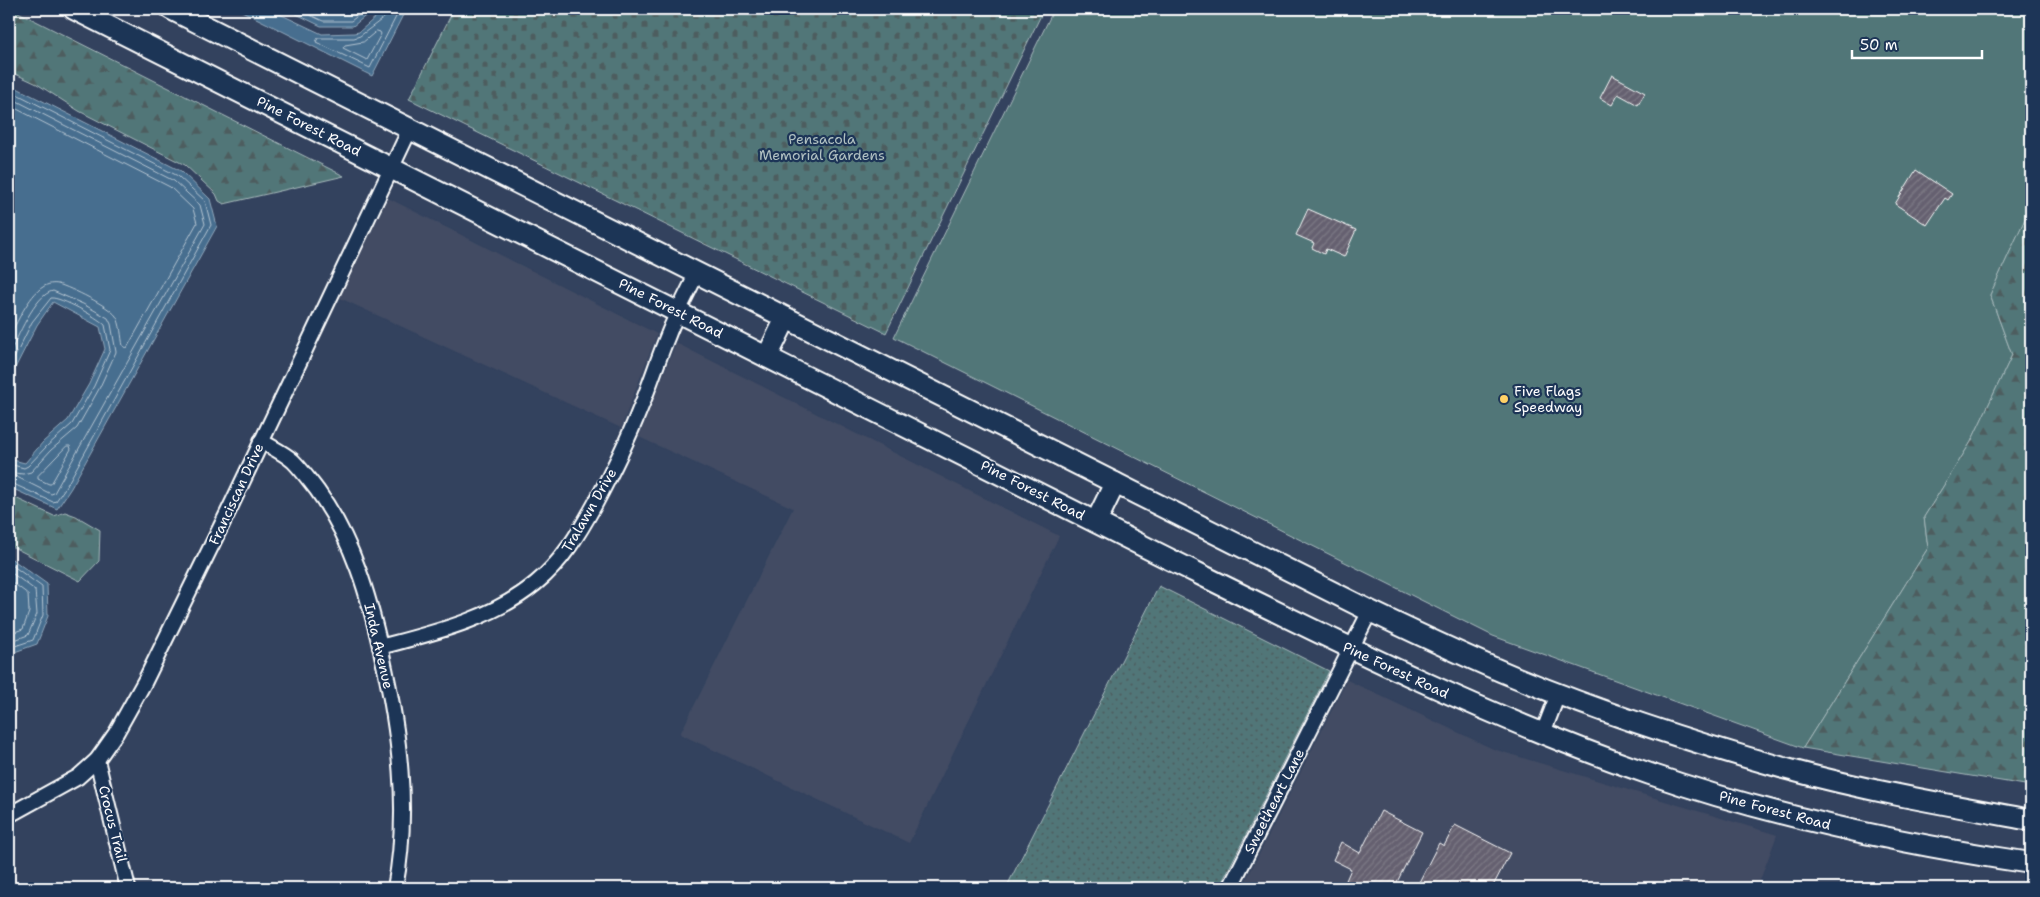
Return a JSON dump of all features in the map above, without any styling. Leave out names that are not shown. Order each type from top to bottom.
[{"type":"main road","name":"Pine Forest Road","points":[[74,9],[1352,650],[1452,696],[1542,734],[1650,774],[1796,816],[1897,839],[2031,863]]},
{"type":"main road","points":[[171,9],[1370,611],[1458,652],[1558,694],[1700,743],[1788,769],[1887,793],[2031,820]]},
{"type":"main road","points":[[767,356],[786,318]]},
{"type":"main road","points":[[1096,522],[1115,483]]},
{"type":"street","name":"Franciscan Drive","points":[[9,815],[78,777],[97,760],[116,733],[229,510],[410,129]]},
{"type":"street","name":"Tralawn Drive","points":[[380,647],[425,636],[468,620],[510,601],[537,583],[559,560],[580,531],[613,470],[640,410],[668,333],[697,273]]},
{"type":"street","name":"Inda Avenue","points":[[261,440],[292,460],[322,498],[337,523],[362,576],[394,714],[400,766],[401,837],[395,888]]},
{"type":"street","name":"Sweetheart Lane","points":[[1230,888],[1352,650],[1370,611]]},
{"type":"street","points":[[1542,734],[1558,694]]},
{"type":"street","name":"Crocus Trail","points":[[97,760],[128,888]]},
{"type":"shaded area","points":[[388,198],[657,334],[621,428],[340,298]]},
{"type":"shaded area","points":[[676,343],[1059,536],[909,843],[680,734],[793,508],[639,437]]},
{"type":"shaded area","points":[[1347,680],[1493,749],[1777,835],[1757,888],[1242,888]]},
{"type":"green space","points":[[9,9],[344,176],[224,204],[185,165],[79,111],[37,84],[9,71]]},
{"type":"green space","name":"Pensacola Memorial Gardens","points":[[454,9],[1044,9],[886,333],[409,99]]},
{"type":"green space","name":"Five Flags Speedway","points":[[1054,9],[2031,9],[2031,206],[1990,295],[2012,355],[1971,442],[1924,517],[1928,548],[1803,748],[1493,636],[894,337]]},
{"type":"green space","points":[[2031,206],[2031,786],[1803,748],[1928,548],[1924,517],[1971,442],[2012,355],[1990,295]]},
{"type":"green space","points":[[9,495],[54,516],[65,512],[76,516],[100,530],[99,561],[80,581],[9,545]]},
{"type":"green space","points":[[1159,586],[1329,671],[1219,888],[1006,888]]},
{"type":"water","points":[[238,9],[269,9],[322,34],[359,32],[385,9],[406,9],[372,76]]},
{"type":"water","points":[[286,9],[374,9],[353,26],[321,26]]},
{"type":"water","points":[[9,84],[181,171],[210,199],[217,226],[71,488],[57,509],[9,487],[9,459],[25,463],[43,442],[68,420],[89,384],[105,349],[100,327],[53,302],[37,325],[12,374],[9,376]]},
{"type":"water","points":[[9,557],[47,584],[48,616],[37,644],[9,654]]},
{"type":"building","points":[[1612,75],[1645,93],[1638,105],[1618,94],[1612,105],[1600,98]]},
{"type":"building","points":[[1916,170],[1952,194],[1948,200],[1945,198],[1927,225],[1895,204]]},
{"type":"building","points":[[1308,209],[1356,230],[1344,257],[1326,249],[1324,254],[1312,248],[1314,243],[1296,235]]},
{"type":"building","points":[[1381,811],[1422,832],[1394,888],[1351,888],[1344,885],[1351,869],[1333,860],[1341,842],[1360,853]]},
{"type":"building","points":[[1455,825],[1510,853],[1492,888],[1416,888],[1439,843],[1444,846]]},
{"type":"place","name":"Five Flags Speedway","points":[[1504,399]]}]
